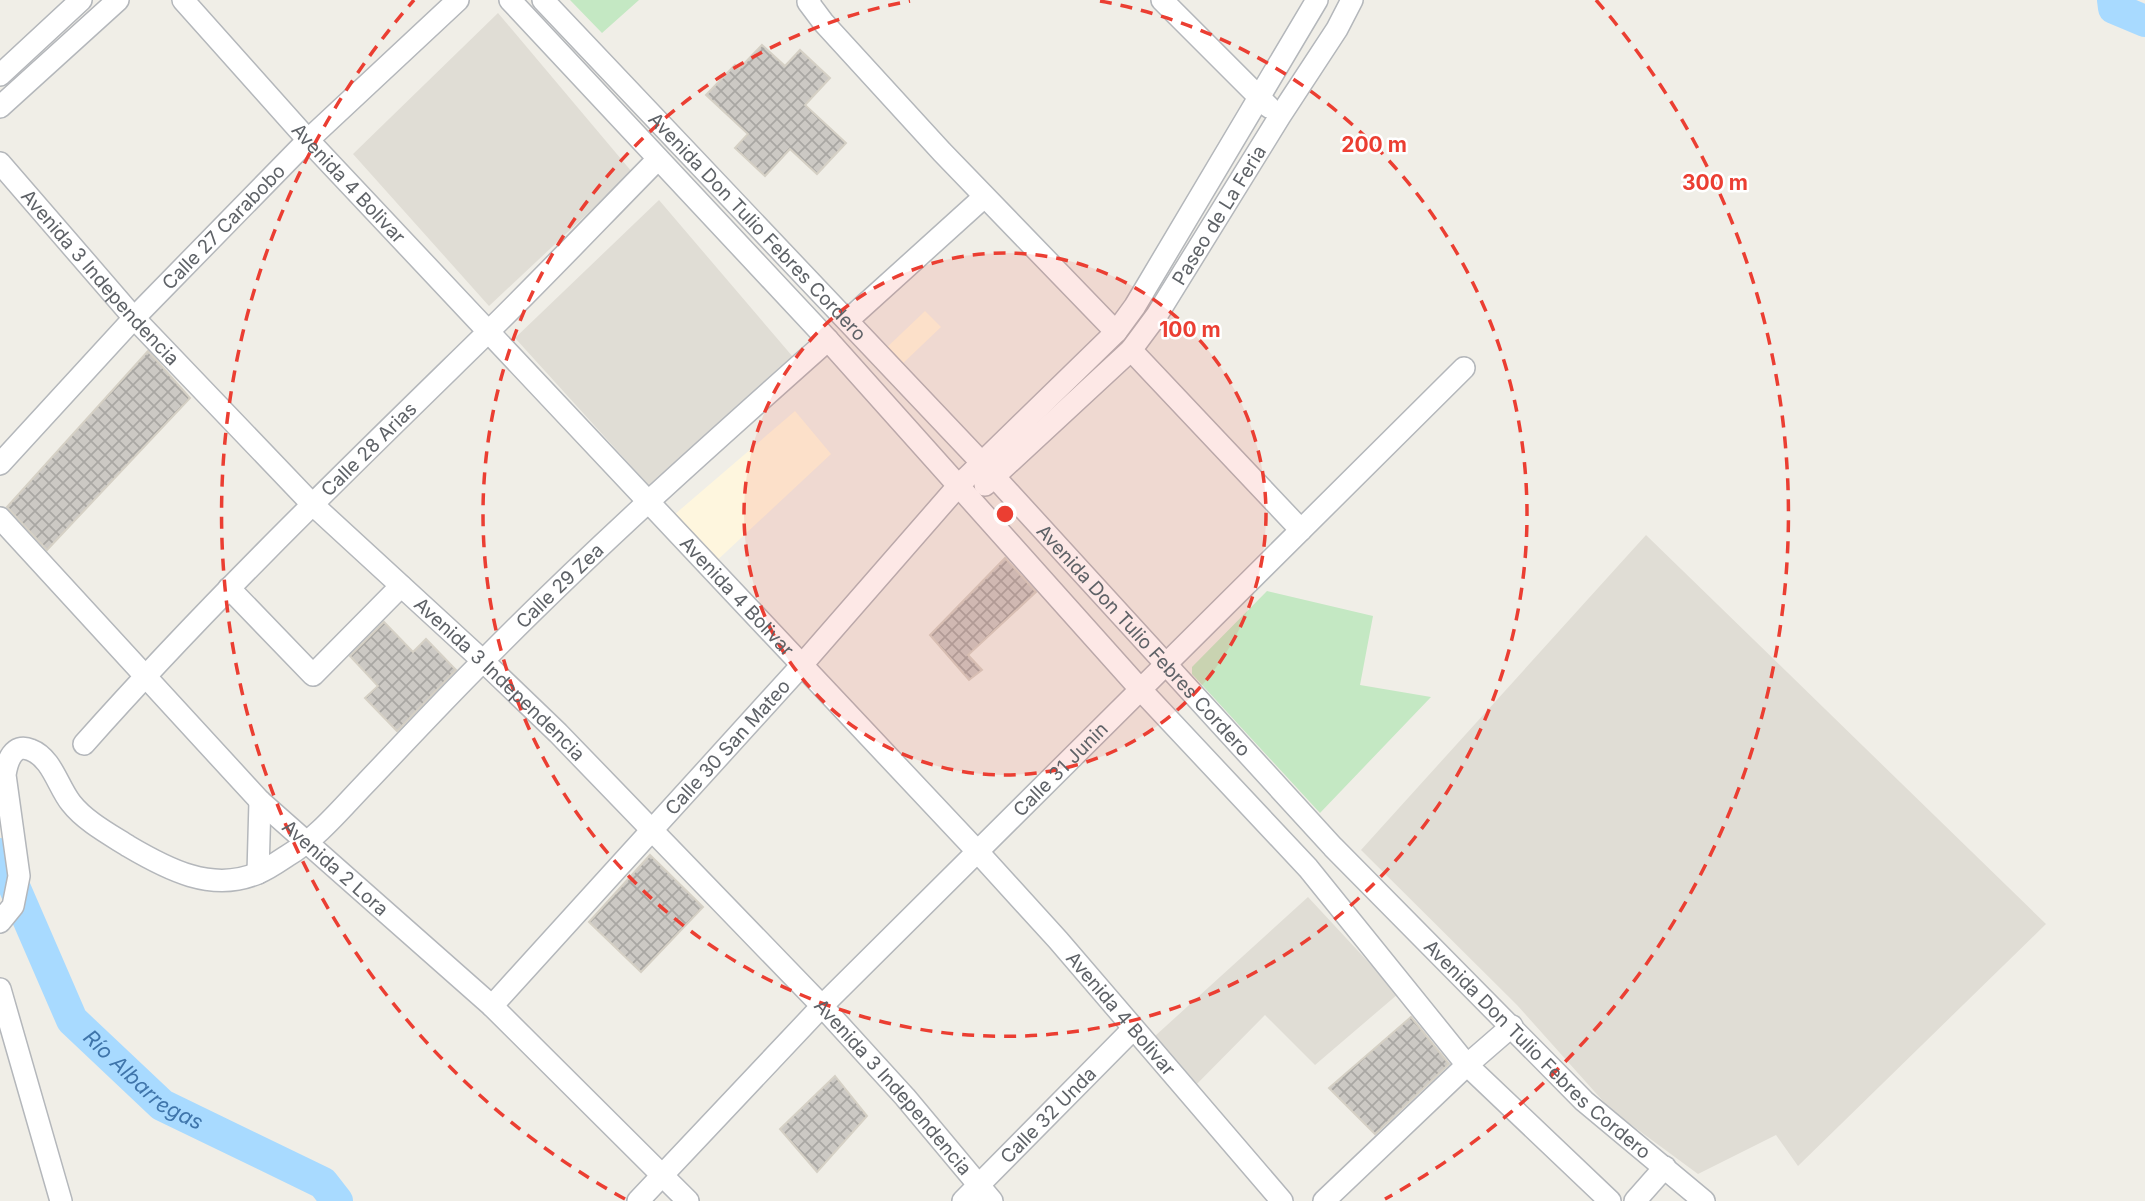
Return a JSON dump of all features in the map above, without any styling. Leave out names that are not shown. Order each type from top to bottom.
[{"type":"street","points":[[0,75],[81,0]]},
{"type":"street","points":[[0,107],[118,0]]},
{"type":"street","name":"Avenida 4 Bolivar","points":[[183,0],[307,140],[977,851],[1058,940],[1282,1201]]},
{"type":"street","name":"Calle 27 Carabobo","points":[[0,464],[134,318],[307,140],[458,0]]},
{"type":"street","name":"Avenida Don Tulio Febres Cordero","points":[[510,0],[828,340],[1141,690],[1308,868],[1466,1065],[1611,1201]]},
{"type":"street","name":"Avenida Don Tulio Febres Cordero","points":[[543,0],[987,469],[1333,847],[1584,1101],[1704,1201]]},
{"type":"street","points":[[810,0],[808,2],[823,22],[984,197],[1115,332],[987,469]]},
{"type":"street","points":[[1162,0],[1260,100],[1280,116]]},
{"type":"street","name":"Paseo de La Feria","points":[[1115,332],[1135,306],[1260,100],[1317,0]]},
{"type":"street","name":"Paseo de La Feria","points":[[987,469],[1131,350],[1157,315],[1337,29],[1352,0]]},
{"type":"street","name":"Calle 28 Arias","points":[[84,744],[145,676],[311,503],[489,331],[657,159]]},
{"type":"street","name":"Avenida 3 Independencia","points":[[0,163],[134,318],[311,503],[558,733],[822,1006],[905,1097],[985,1193]]},
{"type":"street","points":[[848,320],[984,197]]},
{"type":"street","name":"Calle 29 Zea","points":[[0,922],[13,906],[19,876],[5,775],[12,753],[20,749],[31,750],[41,757],[71,803],[105,832],[158,863],[207,880],[236,879],[258,873],[307,844],[483,661],[647,501],[828,340]]},
{"type":"street","points":[[1131,350],[1301,530]]},
{"type":"street","name":"Calle 31 Junin","points":[[638,1201],[822,1006],[1464,368]]},
{"type":"street","name":"Calle 30 San Mateo","points":[[492,1006],[801,666],[987,469]]},
{"type":"street","name":"Avenida 2 Lora","points":[[0,518],[260,801],[492,1006],[688,1201]]},
{"type":"street","points":[[229,588],[313,676],[401,586]]},
{"type":"street","points":[[258,873],[260,801]]},
{"type":"street","points":[[0,989],[61,1201]]},
{"type":"street","points":[[1324,1201],[1466,1065],[1512,1026]]},
{"type":"street","name":"Calle 32 Unda","points":[[963,1201],[985,1193],[1133,1029]]},
{"type":"street","points":[[1635,1201],[1665,1167]]},
{"type":"shaded area","points":[[498,13],[632,172],[489,306],[353,154]]},
{"type":"shaded area","points":[[659,200],[793,357],[652,489],[515,338]]},
{"type":"shaded area","points":[[925,311],[941,327],[898,368],[882,352]]},
{"type":"shaded area","points":[[795,411],[831,454],[710,567],[667,521]]},
{"type":"shaded area","points":[[1646,535],[2046,924],[1798,1166],[1776,1135],[1698,1174],[1611,1110],[1517,1005],[1361,850]]},
{"type":"shaded area","points":[[1308,897],[1398,994],[1315,1065],[1265,1015],[1188,1093],[1144,1046]]},
{"type":"green space","points":[[570,0],[639,0],[602,33]]},
{"type":"green space","points":[[1267,591],[1373,616],[1360,685],[1431,697],[1320,813],[1192,674],[1192,667]]},
{"type":"building","points":[[762,45],[785,66],[800,50],[830,78],[805,105],[846,143],[817,174],[790,149],[765,176],[735,148],[748,134],[706,95],[735,65],[739,69]]},
{"type":"building","points":[[148,351],[190,398],[47,550],[7,507]]},
{"type":"building","points":[[1005,558],[1036,592],[968,655],[982,670],[969,680],[930,635]]},
{"type":"building","points":[[384,622],[413,652],[426,639],[456,670],[397,731],[365,698],[378,686],[350,656]]},
{"type":"building","points":[[650,855],[703,907],[641,972],[589,922]]},
{"type":"building","points":[[1411,1017],[1449,1064],[1375,1134],[1329,1088]]},
{"type":"building","points":[[835,1076],[867,1116],[817,1172],[780,1129]]},
{"type":"waterway","points":[[2113,0],[2114,8],[2145,21]]},
{"type":"waterway","name":"Río Albarregas","points":[[0,854],[72,1020],[162,1105],[323,1183],[337,1201]]}]
